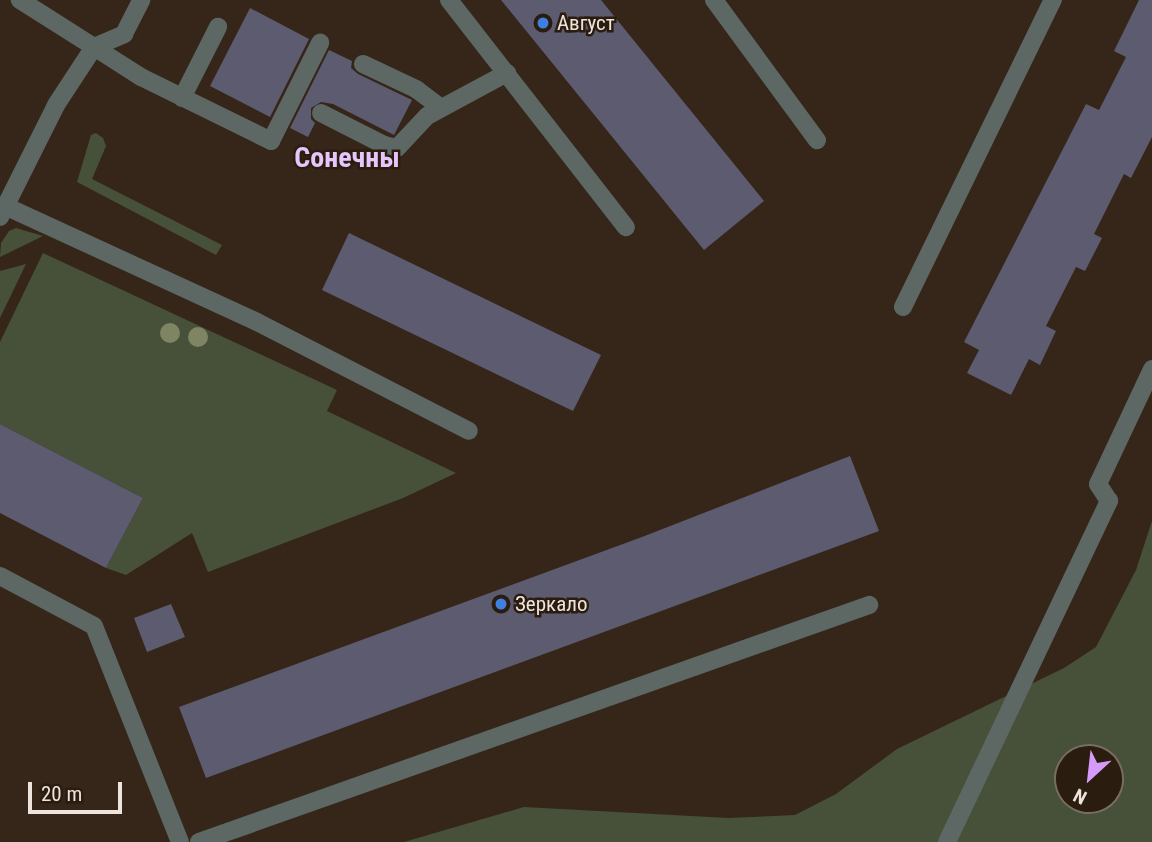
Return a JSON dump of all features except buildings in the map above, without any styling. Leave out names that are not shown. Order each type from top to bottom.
[{"type":"street","points":[[20,0],[141,78],[271,141],[320,43]]},
{"type":"street","points":[[141,0],[124,34],[94,47],[56,105],[3,212],[257,322],[469,431]]},
{"type":"street","points":[[449,0],[626,227]]},
{"type":"street","points":[[714,0],[817,140]]},
{"type":"street","points":[[903,307],[1054,0]]},
{"type":"street","points":[[182,98],[218,27]]},
{"type":"street","points":[[363,64],[416,89],[441,108]]},
{"type":"street","points":[[321,113],[384,145],[397,148],[427,116],[507,73]]},
{"type":"street","points":[[952,840],[1109,501],[1098,484],[1152,369]]},
{"type":"street","points":[[0,576],[94,626],[180,842]]},
{"type":"street","points":[[199,842],[869,605]]},
{"type":"green space","points":[[96,133],[103,138],[106,146],[92,179],[222,245],[216,255],[77,182],[91,135]]},
{"type":"green space","points":[[16,228],[43,236],[0,257],[1,243],[9,231]]},
{"type":"green space","points":[[43,253],[337,390],[327,411],[456,473],[403,498],[208,572],[192,533],[126,575],[106,568],[143,498],[0,424],[0,342]]},
{"type":"green space","points":[[26,264],[0,318],[0,271]]},
{"type":"green space","points":[[1152,521],[1152,842],[404,842],[524,807],[728,818],[795,815],[836,794],[897,749],[1064,668],[1096,647],[1136,570]]},
{"type":"place","name":"Август","points":[[543,23]]},
{"type":"place","name":"Зеркало","points":[[501,604]]},
{"type":"district","name":"Сонечны","points":[[347,158]]}]
